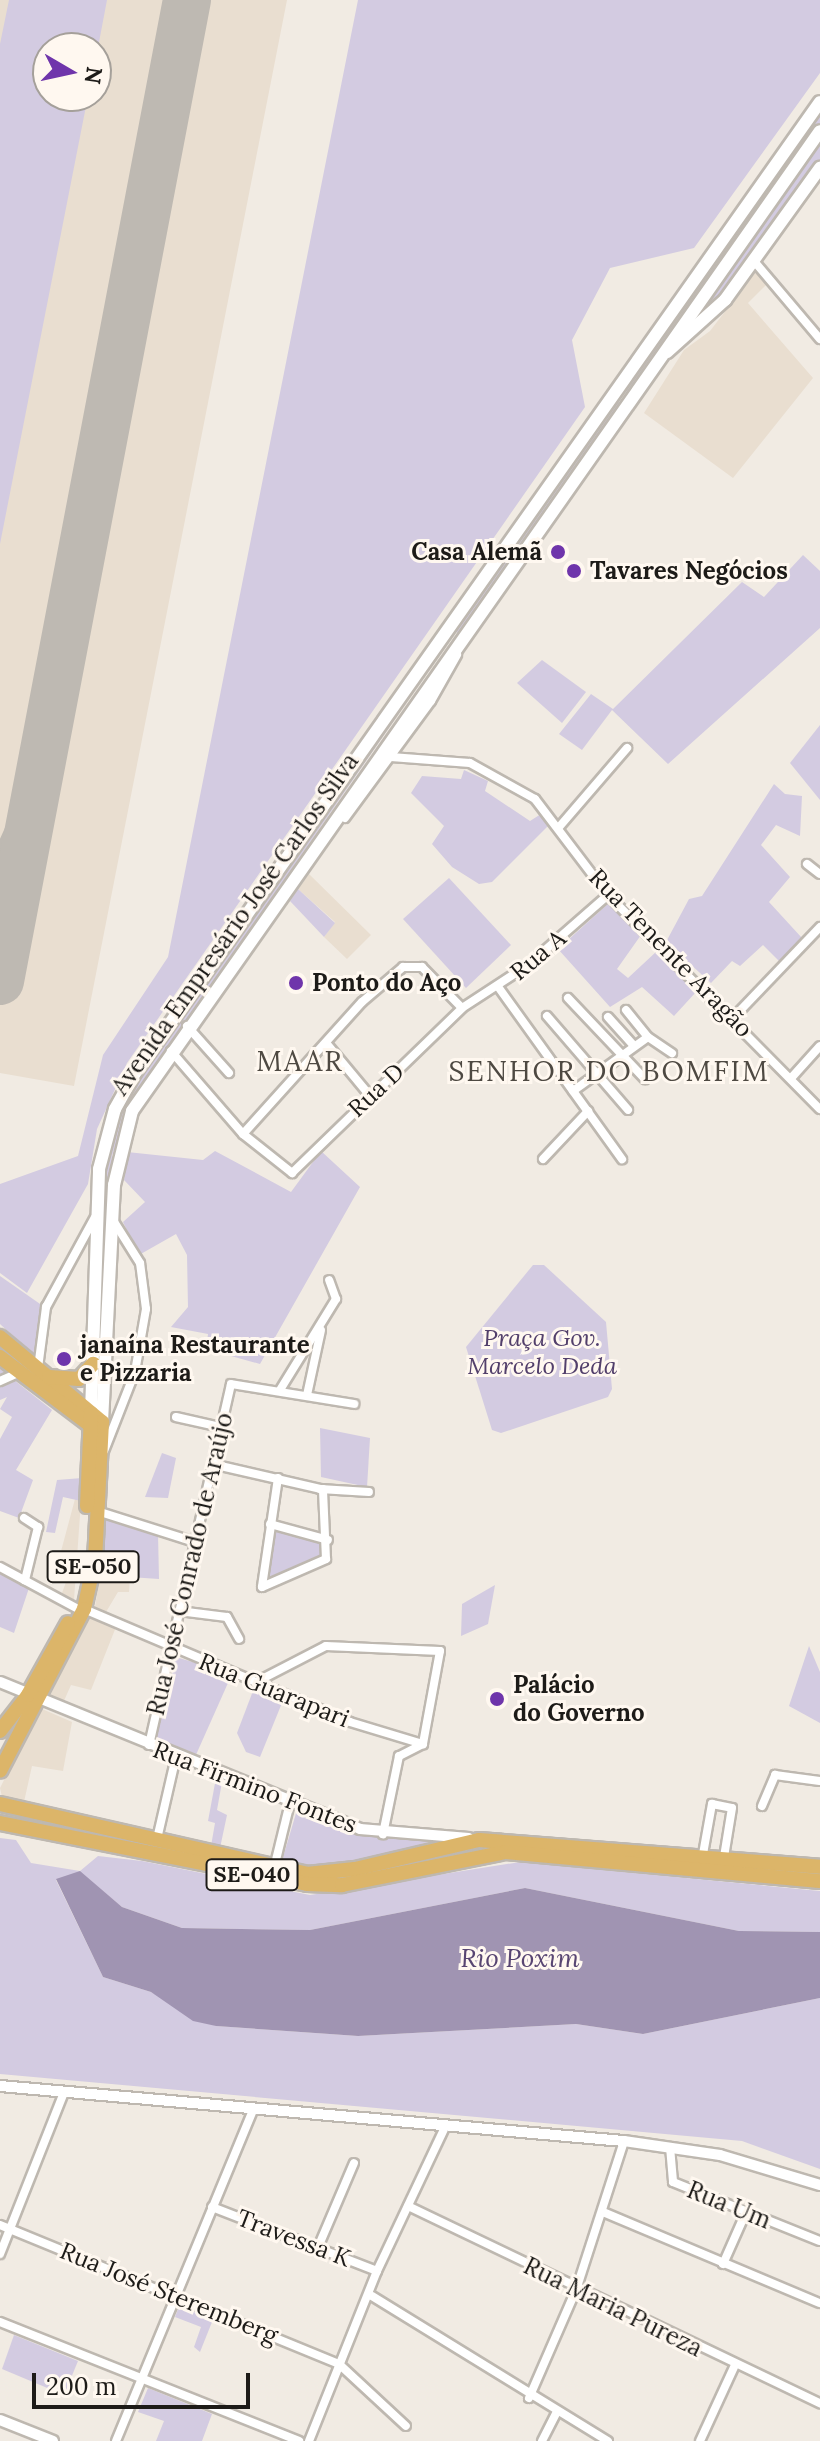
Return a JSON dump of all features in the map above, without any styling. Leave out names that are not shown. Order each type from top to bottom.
[{"type":"main road","name":"Avenida Empresário José Carlos Silva","points":[[0,1771],[80,1608],[96,1510],[99,1463],[93,1364],[95,1217],[105,1140],[135,1073],[820,102]]},
{"type":"main road","name":"Avenida Empresário José Carlos Silva","points":[[80,1608],[111,1218],[124,1127],[187,1026],[317,841],[413,716],[459,641],[820,131]]},
{"type":"main road","name":"Avenida Empresário José Carlos Silva","points":[[655,361],[715,312],[820,168]]},
{"type":"main road","points":[[617,387],[632,398]]},
{"type":"main road","points":[[445,631],[459,641]]},
{"type":"main road","points":[[0,1337],[96,1423]]},
{"type":"main road","points":[[2,1358],[96,1423]]},
{"type":"main road","points":[[42,1372],[79,1379],[93,1364]]},
{"type":"main road","name":"Avenida Empresário José Carlos Silva","points":[[0,1731],[34,1698]]},
{"type":"main road","name":"SE-040","points":[[0,1804],[273,1868],[329,1874],[479,1840],[703,1854],[820,1867]]},
{"type":"main road","name":"SE-040","points":[[0,1823],[307,1884],[342,1885],[506,1852],[820,1881]]},
{"type":"street","points":[[754,261],[820,339]]},
{"type":"street","points":[[317,841],[338,826],[391,757],[413,716]]},
{"type":"street","points":[[560,826],[627,748]]},
{"type":"street","name":"Rua Tenente Aragão","points":[[391,757],[470,763],[535,799],[560,826],[608,895],[793,1076],[820,1109]]},
{"type":"street","points":[[807,864],[820,874]]},
{"type":"street","name":"Rua A","points":[[462,1008],[499,988],[608,895]]},
{"type":"street","points":[[733,1018],[820,927]]},
{"type":"street","points":[[171,1050],[243,1134],[389,976],[415,965],[462,1008]]},
{"type":"street","points":[[499,988],[622,1159]]},
{"type":"street","points":[[568,998],[619,1056],[645,1079]]},
{"type":"street","name":"Rua D","points":[[243,1134],[292,1173],[462,1008]]},
{"type":"street","points":[[626,1010],[648,1037],[672,1053]]},
{"type":"street","points":[[547,1016],[593,1076],[628,1110]]},
{"type":"street","points":[[608,1017],[634,1046]]},
{"type":"street","points":[[187,1026],[229,1073]]},
{"type":"street","points":[[573,1091],[648,1037]]},
{"type":"street","points":[[327,1044],[371,1097]]},
{"type":"street","points":[[793,1076],[820,1046]]},
{"type":"street","points":[[543,1159],[588,1111]]},
{"type":"street","points":[[42,1372],[46,1307],[95,1217]]},
{"type":"street","points":[[99,1463],[135,1372],[146,1309],[140,1263],[111,1218]]},
{"type":"street","points":[[280,1390],[336,1299],[329,1280]]},
{"type":"street","points":[[307,1395],[322,1325]]},
{"type":"street","points":[[2,1358],[0,1378],[20,1372]]},
{"type":"street","name":"Rua José Conrado de Araújo","points":[[149,1746],[231,1384],[354,1404]]},
{"type":"street","points":[[176,1417],[220,1427]]},
{"type":"street","points":[[212,1464],[323,1489],[369,1492]]},
{"type":"street","points":[[278,1478],[259,1586],[317,1567],[326,1559],[328,1540],[323,1489]]},
{"type":"street","points":[[96,1510],[195,1542]]},
{"type":"street","points":[[24,1518],[38,1527],[25,1580]]},
{"type":"street","points":[[270,1524],[328,1540]]},
{"type":"street","name":"Rua Guarapari","points":[[0,1567],[80,1608],[172,1649],[260,1680],[399,1738],[423,1744]]},
{"type":"street","points":[[179,1611],[227,1617],[239,1639]]},
{"type":"street","points":[[260,1680],[326,1646],[440,1651],[423,1744],[399,1756]]},
{"type":"street","name":"Rua Firmino Fontes","points":[[0,1682],[290,1803],[383,1834],[479,1840]]},
{"type":"street","points":[[383,1834],[399,1756],[399,1738]]},
{"type":"street","points":[[157,1839],[176,1757]]},
{"type":"street","points":[[762,1806],[775,1775],[820,1781]]},
{"type":"street","points":[[273,1868],[290,1803]]},
{"type":"street","points":[[703,1854],[712,1804],[732,1808],[724,1857]]},
{"type":"street","points":[[0,2086],[624,2141],[761,2164],[820,2185]]},
{"type":"street","points":[[0,2254],[64,2092]]},
{"type":"street","points":[[116,2441],[254,2108]]},
{"type":"street","points":[[309,2441],[339,2364],[372,2296],[377,2271],[445,2127]]},
{"type":"street","points":[[529,2398],[576,2290],[624,2141]]},
{"type":"street","name":"Rua Um","points":[[670,2147],[673,2182],[820,2241]]},
{"type":"street","points":[[319,2245],[354,2163]]},
{"type":"street","name":"Rua Maria Pureza","points":[[408,2206],[576,2290],[820,2403]]},
{"type":"street","name":"Travessa K","points":[[212,2207],[319,2245],[377,2271]]},
{"type":"street","points":[[603,2212],[820,2303]]},
{"type":"street","points":[[723,2264],[746,2212]]},
{"type":"street","name":"Rua José Steremberg","points":[[0,2225],[175,2294],[339,2364],[406,2426]]},
{"type":"street","points":[[372,2296],[529,2398],[608,2441]]},
{"type":"street","points":[[0,2322],[299,2441]]},
{"type":"street","points":[[700,2441],[735,2365]]},
{"type":"street","points":[[542,2441],[556,2413]]},
{"type":"street","points":[[0,2420],[53,2441]]},
{"type":"shaded area","points":[[0,0],[287,0],[74,1086],[0,1073]]},
{"type":"shaded area","points":[[758,269],[769,282],[748,303],[813,378],[733,478],[644,413],[684,350],[710,331]]},
{"type":"shaded area","points":[[309,874],[371,935],[347,959],[324,937],[335,922],[298,889]]},
{"type":"shaded area","points":[[75,1499],[81,1501],[74,1600],[62,1593],[73,1563],[60,1555]]},
{"type":"shaded area","points":[[100,1575],[130,1577],[129,1592],[118,1592],[106,1612],[95,1607]]},
{"type":"shaded area","points":[[89,1614],[116,1627],[91,1690],[71,1685],[63,1703],[50,1696]]},
{"type":"shaded area","points":[[40,1708],[72,1722],[63,1771],[32,1766],[24,1802],[2,1797],[0,1788]]},
{"type":"green space","points":[[9,0],[107,0],[101,32],[32,32],[32,112],[85,112],[0,544],[0,44]]},
{"type":"green space","points":[[358,0],[820,0],[820,73],[694,248],[610,268],[572,340],[585,407],[127,1063],[97,1129],[88,1184],[27,1293],[0,1273],[0,1184],[78,1156],[103,1055],[168,957]]},
{"type":"green space","points":[[820,109],[820,124],[629,393],[624,390]]},
{"type":"green space","points":[[820,139],[820,160],[721,300],[679,339]]},
{"type":"green space","points":[[616,398],[621,405],[458,633],[451,629]]},
{"type":"green space","points":[[803,555],[820,571],[820,628],[668,764],[612,710],[582,750],[559,734],[591,694],[613,709],[742,582],[764,597]]},
{"type":"green space","points":[[445,638],[448,642],[129,1105],[112,1156],[94,1412],[102,1170],[119,1109]]},
{"type":"green space","points":[[542,660],[586,692],[562,723],[517,683]]},
{"type":"green space","points":[[820,725],[820,800],[790,763]]},
{"type":"green space","points":[[464,770],[488,781],[485,791],[530,821],[541,814],[549,825],[492,882],[479,884],[452,867],[432,844],[444,826],[411,793],[422,776],[461,779]]},
{"type":"green space","points":[[774,784],[785,794],[802,796],[800,836],[776,825],[761,845],[790,877],[769,902],[802,938],[780,962],[763,945],[740,966],[732,961],[711,983],[666,942],[689,899],[702,896]]},
{"type":"green space","points":[[449,878],[511,945],[466,988],[403,919]]},
{"type":"green space","points":[[298,889],[335,923],[324,937],[290,901]]},
{"type":"green space","points":[[609,903],[641,935],[617,969],[628,978],[657,951],[696,992],[674,1016],[642,987],[610,1007],[558,949]]},
{"type":"green space","points":[[215,1151],[291,1192],[321,1151],[360,1187],[260,1364],[206,1349],[208,1334],[171,1327],[188,1307],[187,1255],[176,1234],[139,1255],[123,1222],[145,1202],[124,1180],[127,1152],[203,1160]]},
{"type":"green space","name":"Praça Gov. Marcelo Deda","points":[[533,1265],[544,1265],[606,1322],[612,1389],[608,1397],[501,1433],[492,1430],[466,1347]]},
{"type":"green space","points":[[0,1276],[43,1306],[37,1358],[0,1324]]},
{"type":"green space","points":[[0,1369],[52,1410],[16,1470],[33,1480],[19,1518],[0,1511],[0,1439],[12,1417],[0,1409],[7,1397],[0,1400]]},
{"type":"green space","points":[[320,1428],[370,1438],[367,1487],[321,1477]]},
{"type":"green space","points":[[162,1453],[176,1458],[168,1498],[145,1497]]},
{"type":"green space","points":[[82,1478],[81,1501],[63,1497],[55,1533],[46,1532],[57,1480]]},
{"type":"green space","points":[[104,1516],[158,1534],[159,1579],[100,1575]]},
{"type":"green space","points":[[275,1529],[327,1542],[325,1561],[262,1583]]},
{"type":"green space","points":[[0,1571],[29,1588],[14,1633],[0,1627]]},
{"type":"green space","points":[[495,1585],[488,1624],[461,1636],[462,1604]]},
{"type":"green space","points":[[809,1646],[820,1672],[820,1723],[789,1706]]},
{"type":"green space","points":[[176,1657],[232,1674],[195,1757],[154,1743]]},
{"type":"green space","points":[[256,1683],[284,1698],[260,1757],[246,1752],[237,1733]]},
{"type":"green space","points":[[216,1778],[222,1782],[217,1810],[227,1815],[220,1848],[211,1846],[215,1823],[208,1821]]},
{"type":"green space","points":[[297,1810],[347,1828],[447,1838],[328,1867],[281,1864]]},
{"type":"green space","points":[[0,1838],[16,1840],[31,1863],[80,1871],[98,1856],[142,1861],[310,1895],[520,1862],[820,1891],[820,1932],[739,1931],[525,1888],[310,1930],[182,1928],[122,1907],[80,1872],[56,1880],[103,1977],[151,1992],[216,2026],[358,2036],[576,2024],[643,2034],[820,1998],[820,2169],[742,2141],[0,2074]]},
{"type":"green space","points":[[180,2304],[214,2317],[200,2352],[194,2347],[201,2327],[175,2317]]},
{"type":"green space","points":[[14,2335],[78,2361],[64,2395],[2,2369]]},
{"type":"green space","points":[[148,2388],[212,2414],[202,2441],[156,2441],[164,2421],[138,2412]]},
{"type":"water","name":"Rio Poxim","points":[[80,1871],[122,1907],[182,1928],[310,1930],[525,1888],[739,1931],[820,1932],[820,1998],[643,2034],[576,2024],[358,2036],[216,2026],[193,2021],[151,1992],[103,1977],[56,1879]]},
{"type":"taxiway","points":[[0,863],[35,786]]},
{"type":"taxiway","points":[[0,925],[13,908]]},
{"type":"runway","points":[[0,981],[187,0]]},
{"type":"place","name":"Casa Alemã","points":[[558,552]]},
{"type":"place","name":"Tavares Negócios","points":[[574,571]]},
{"type":"place","name":"Ponto do Aço","points":[[296,983]]},
{"type":"place","name":"janaína Restaurante e Pizzaria","points":[[64,1359]]},
{"type":"place","name":"Palácio do Governo","points":[[497,1699]]},
{"type":"district","name":"MAAR","points":[[300,1061]]},
{"type":"district","name":"SENHOR DO BOMFIM","points":[[609,1071]]}]
